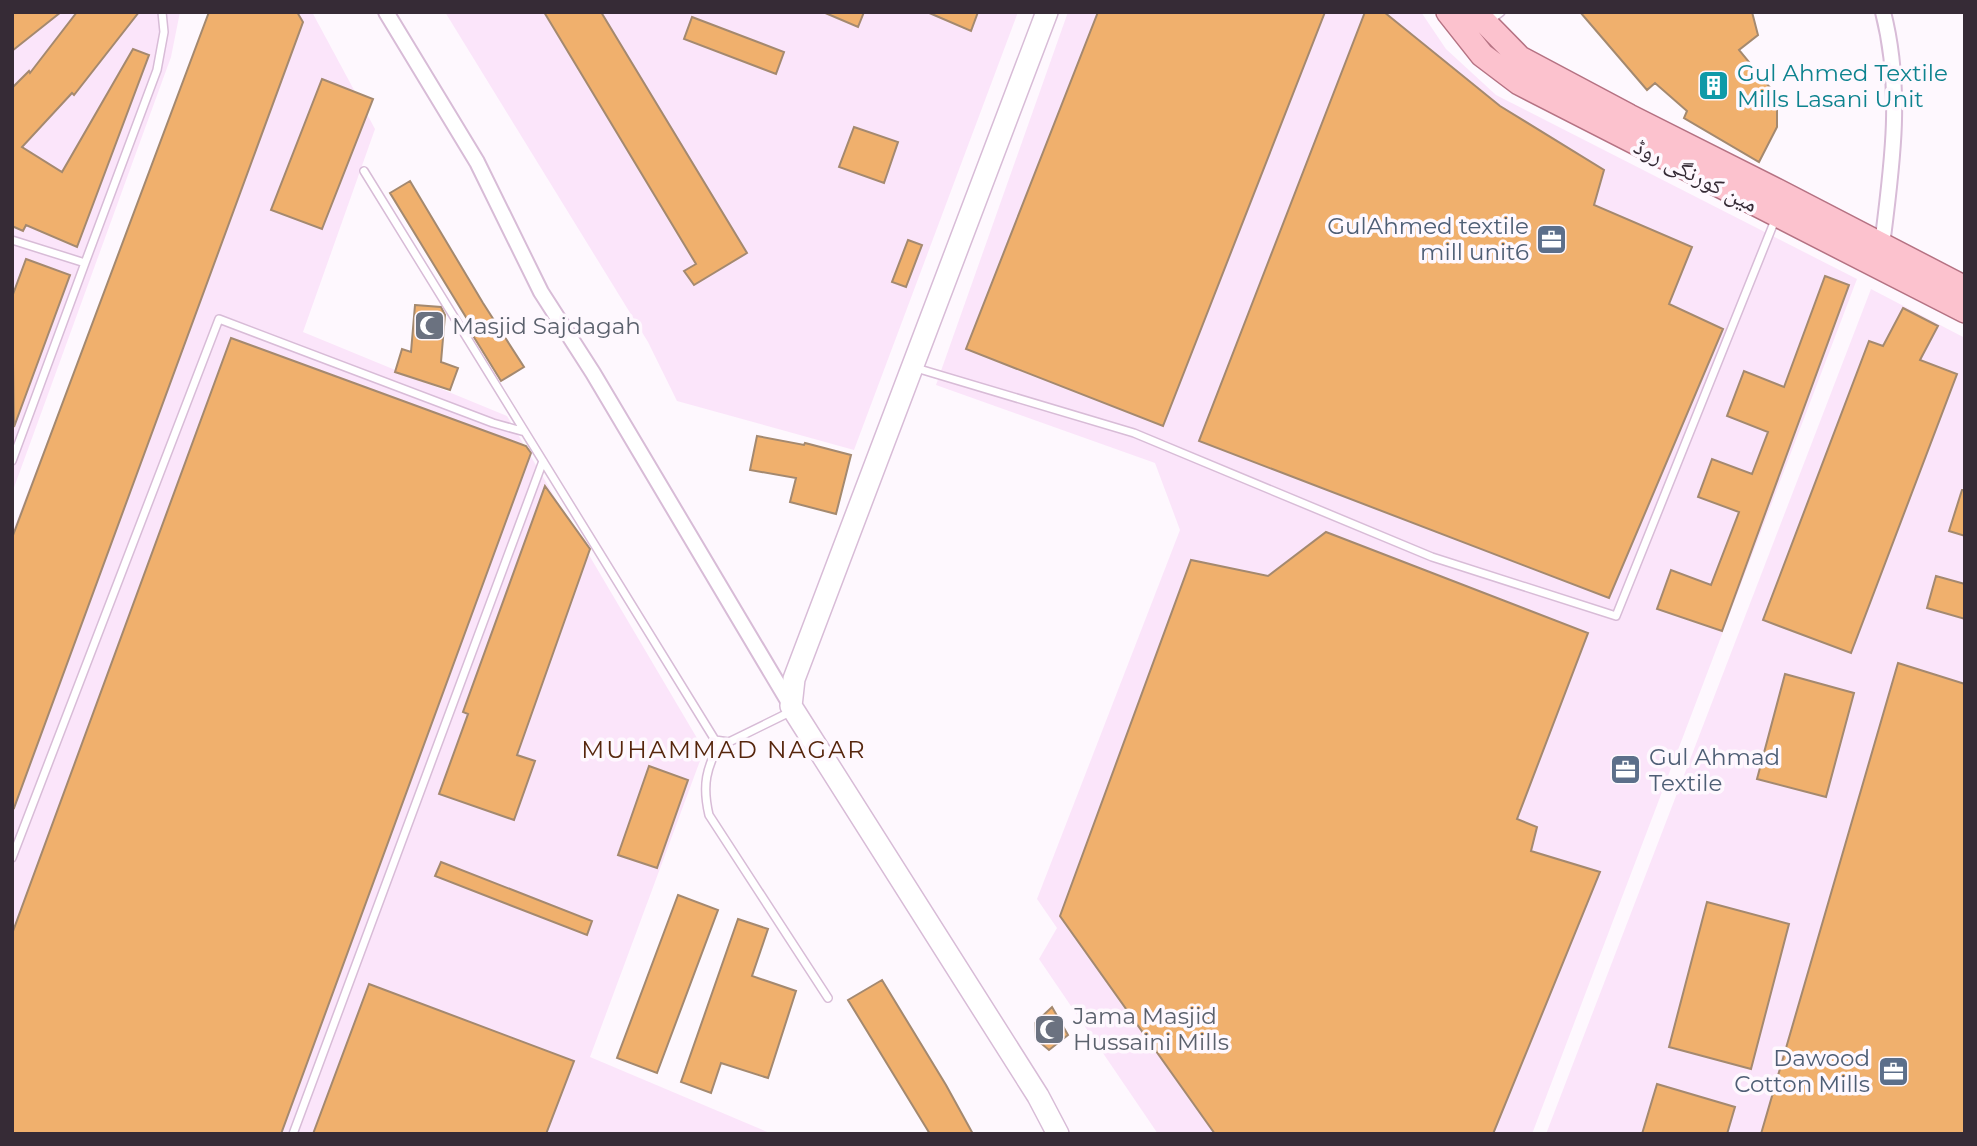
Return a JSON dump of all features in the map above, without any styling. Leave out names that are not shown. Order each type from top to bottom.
[{"type":"main road","name":"مین کورنگی روڈ","points":[[1448,12],[1482,55],[1519,83],[1965,311]]},
{"type":"main road","name":"مین کورنگی روڈ","points":[[1487,16],[1520,58],[1965,288]]},
{"type":"street","points":[[386,12],[477,162],[541,292],[593,373],[792,708],[1038,1096],[1058,1134]]},
{"type":"street","points":[[792,708],[794,679],[1047,12]]},
{"type":"street","points":[[1882,245],[1894,146],[1895,83],[1890,39],[1883,12]]},
{"type":"lane","points":[[12,461],[157,70],[164,32],[162,12]]},
{"type":"lane","points":[[364,171],[715,740],[729,742],[792,708]]},
{"type":"lane","points":[[912,367],[1134,433],[1432,557],[1616,616],[1777,216]]},
{"type":"lane","points":[[12,240],[85,263]]},
{"type":"lane","points":[[12,858],[219,318],[525,432]]},
{"type":"lane","points":[[293,1134],[543,461]]},
{"type":"lane","points":[[721,741],[711,758],[706,778],[705,796],[709,815],[828,998]]},
{"type":"shaded area","points":[[12,12],[180,12],[171,57],[12,493]]},
{"type":"shaded area","points":[[213,12],[312,12],[375,129],[303,332],[507,416],[704,750],[590,1057],[772,1134],[12,1134],[12,533]]},
{"type":"shaded area","points":[[445,12],[1018,12],[854,450],[677,401],[648,342]]},
{"type":"shaded area","points":[[1068,12],[1421,12],[1446,49],[1496,95],[1857,279],[1532,1134],[1158,1134],[1039,959],[1057,928],[1037,899],[1180,530],[1155,463],[936,385]]},
{"type":"shaded area","points":[[1871,289],[1965,338],[1965,1134],[1546,1134]]},
{"type":"building","points":[[12,12],[61,12],[12,51]]},
{"type":"building","points":[[77,12],[139,12],[74,95],[72,93],[22,147],[62,172],[133,49],[149,55],[77,247],[26,225],[23,231],[12,226],[12,88],[29,71],[30,73]]},
{"type":"building","points":[[209,12],[297,12],[303,22],[14,808],[12,538]]},
{"type":"building","points":[[544,12],[601,12],[747,253],[694,285],[684,271],[696,264]]},
{"type":"building","points":[[823,12],[864,12],[858,27]]},
{"type":"building","points":[[927,12],[978,12],[971,31]]},
{"type":"building","points":[[1098,12],[1325,12],[1163,426],[966,349]]},
{"type":"building","points":[[1365,12],[1384,12],[1500,106],[1604,170],[1594,205],[1692,247],[1669,304],[1723,329],[1609,598],[1199,441]]},
{"type":"building","name":"Gul Ahmed Textile Mills Lasani Unit","points":[[1580,12],[1752,12],[1758,35],[1739,50],[1777,96],[1777,127],[1759,162],[1684,118],[1687,111],[1655,83],[1647,90]]},
{"type":"building","points":[[692,17],[784,52],[776,74],[684,39]]},
{"type":"building","points":[[322,79],[373,99],[322,229],[271,210]]},
{"type":"building","points":[[854,127],[898,142],[884,183],[839,167]]},
{"type":"building","points":[[410,181],[524,367],[501,381],[472,334],[475,332],[390,193]]},
{"type":"building","points":[[908,240],[922,245],[906,287],[892,282]]},
{"type":"building","points":[[26,259],[70,275],[14,427],[12,297]]},
{"type":"building","points":[[1825,276],[1849,285],[1722,631],[1657,609],[1671,570],[1711,585],[1739,512],[1698,497],[1712,459],[1752,474],[1768,432],[1727,416],[1744,371],[1784,387]]},
{"type":"building","points":[[415,305],[441,307],[445,315],[441,362],[458,368],[450,390],[395,372],[402,349],[411,352]]},
{"type":"building","points":[[1903,308],[1938,326],[1920,360],[1957,374],[1851,653],[1763,620],[1869,341],[1883,346]]},
{"type":"building","points":[[231,338],[526,446],[531,453],[281,1134],[12,1134],[12,934]]},
{"type":"building","points":[[757,436],[804,445],[805,443],[851,455],[836,514],[790,502],[796,478],[750,470]]},
{"type":"building","points":[[545,486],[590,549],[517,755],[535,761],[514,820],[439,794],[468,714],[463,712]]},
{"type":"building","points":[[1962,490],[1965,490],[1965,536],[1949,531]]},
{"type":"building","points":[[1326,532],[1588,633],[1517,819],[1537,827],[1531,851],[1600,872],[1493,1134],[1215,1134],[1060,916],[1191,560],[1268,576]]},
{"type":"building","points":[[1936,576],[1965,584],[1965,619],[1927,608]]},
{"type":"building","points":[[1898,663],[1965,684],[1965,1134],[1761,1134]]},
{"type":"building","points":[[1785,674],[1854,693],[1826,797],[1757,779]]},
{"type":"building","points":[[649,766],[688,780],[657,868],[618,855]]},
{"type":"building","points":[[441,862],[592,921],[587,935],[435,876]]},
{"type":"building","points":[[678,895],[718,910],[657,1073],[617,1058]]},
{"type":"building","points":[[1707,902],[1789,924],[1751,1069],[1669,1047]]},
{"type":"building","points":[[738,919],[768,929],[752,976],[796,991],[768,1078],[721,1063],[711,1093],[681,1082]]},
{"type":"building","points":[[882,980],[973,1134],[930,1134],[848,1000]]},
{"type":"building","points":[[369,984],[574,1061],[546,1134],[313,1134]]},
{"type":"building","name":"Jama Masjid Hussaini Mills","points":[[1052,1007],[1068,1035],[1049,1050],[1036,1039],[1035,1023]]},
{"type":"building","points":[[1657,1084],[1735,1107],[1727,1134],[1642,1134]]},
{"type":"place","name":"Gul Ahmed Textile Mills Lasani Unit","points":[[1714,86]]},
{"type":"place","name":"GulAhmed textile mill unit6","points":[[1552,239]]},
{"type":"place","name":"Masjid Sajdagah","points":[[429,326]]},
{"type":"place","name":"Gul Ahmad Textile","points":[[1626,770]]},
{"type":"place","name":"Jama Masjid Hussaini Mills","points":[[1050,1029]]},
{"type":"place","name":"Dawood Cotton Mills","points":[[1893,1071]]},
{"type":"district","name":"MUHAMMAD NAGAR","points":[[724,749]]}]
